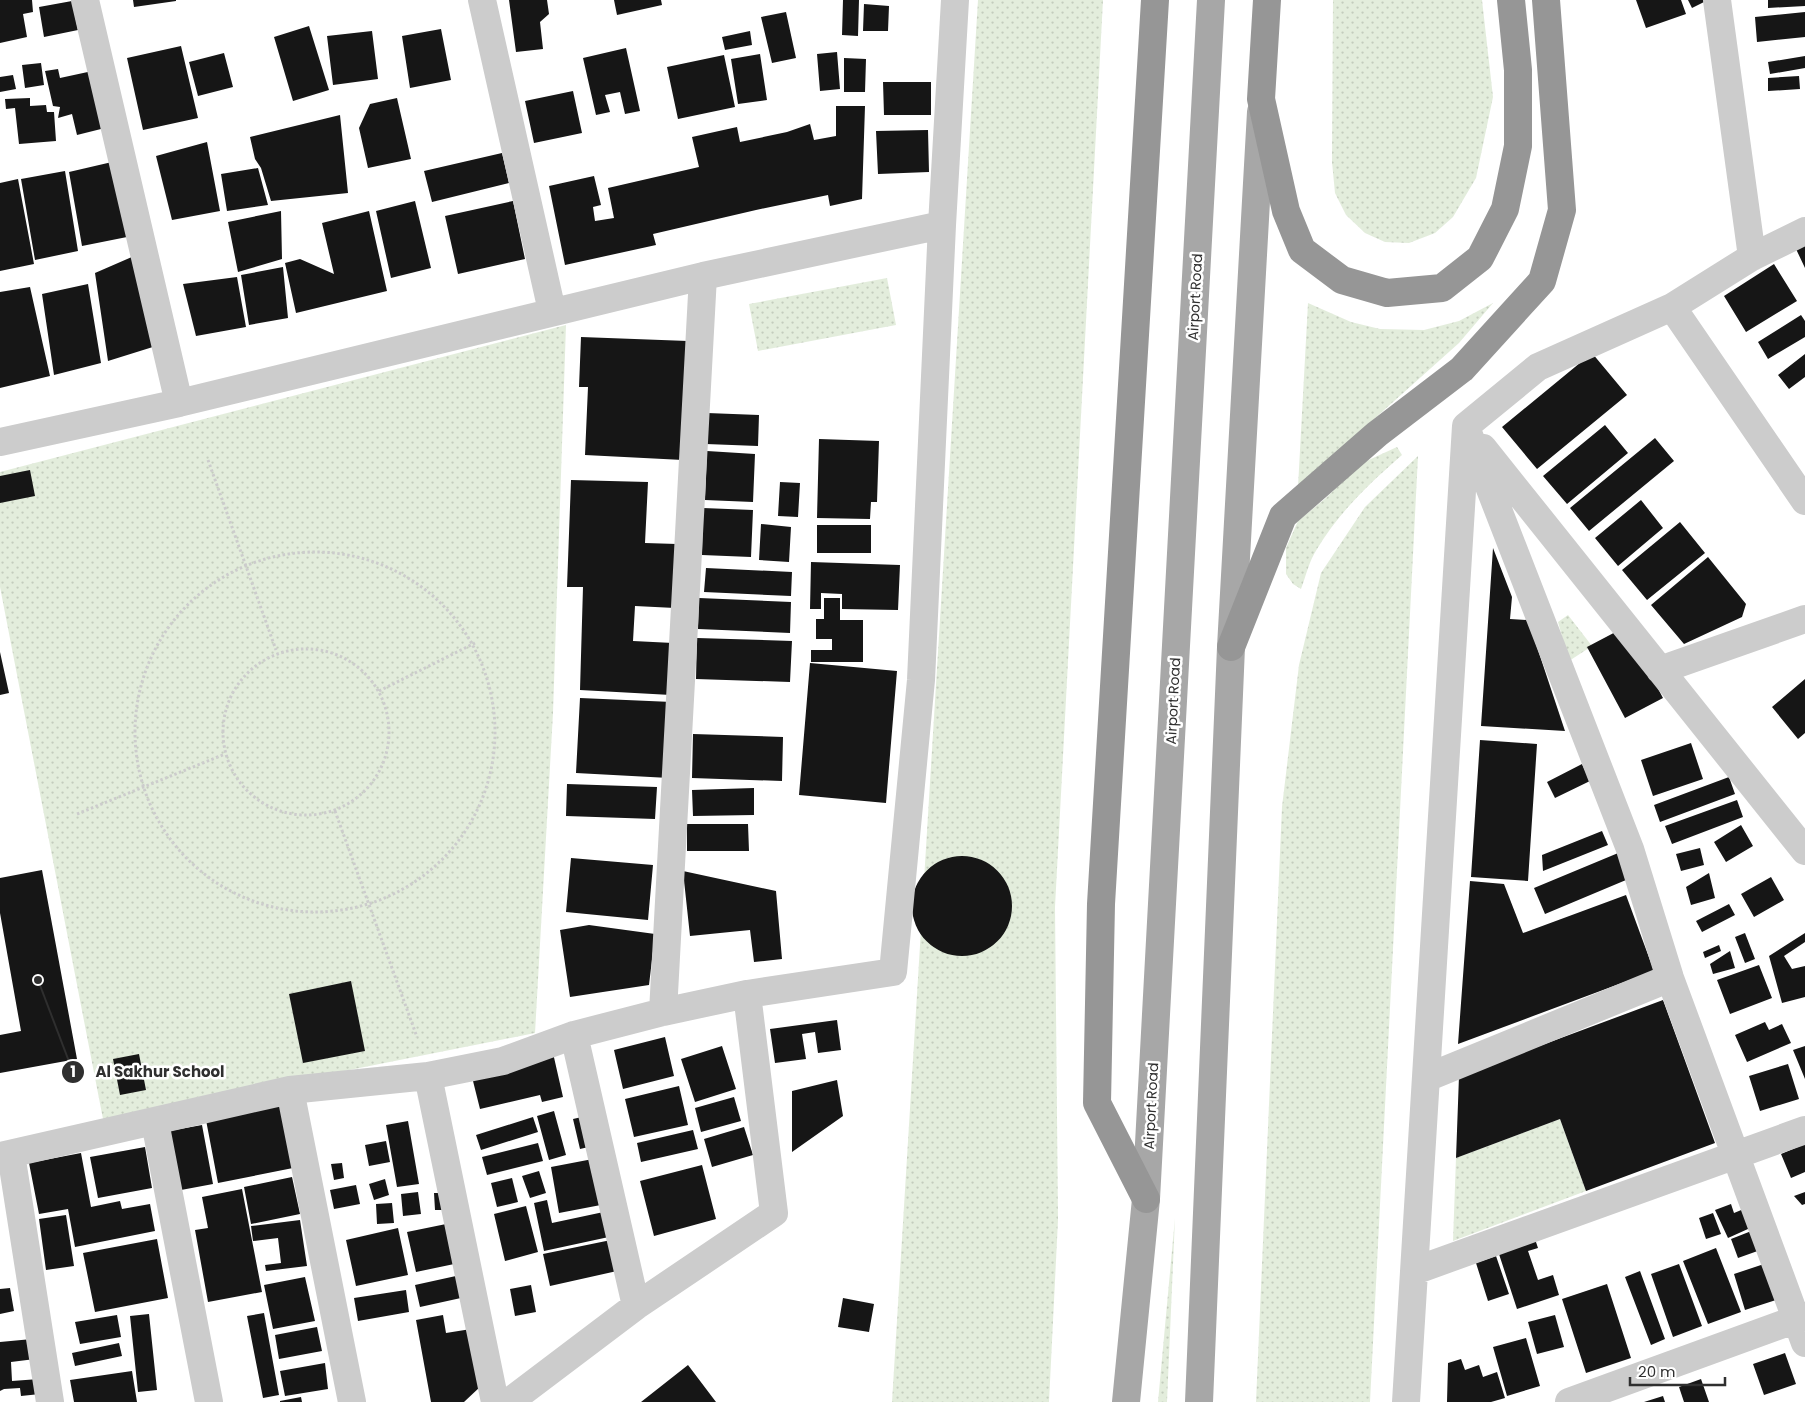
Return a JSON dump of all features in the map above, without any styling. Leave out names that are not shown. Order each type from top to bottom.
[{"type":"highway","points":[[1146,1199],[1098,1103],[1101,904],[1155,0]]},
{"type":"highway","points":[[1267,0],[1261,99],[1286,211],[1302,250],[1342,280],[1387,294],[1442,288],[1480,258],[1505,209],[1518,146],[1518,70],[1511,0]]},
{"type":"highway","points":[[1231,647],[1283,516],[1377,434],[1462,369],[1542,281],[1562,210],[1546,0]]},
{"type":"main road","name":"Airport Road","points":[[1126,1402],[1146,1199],[1211,0]]},
{"type":"main road","points":[[1199,1402],[1231,647],[1261,99]]},
{"type":"street","points":[[85,0],[179,403]]},
{"type":"street","points":[[482,0],[552,311]]},
{"type":"street","points":[[50,1402],[6,1155],[290,1090],[428,1076],[503,1062],[574,1035],[663,1012],[747,994],[893,972],[921,680],[942,225],[955,0]]},
{"type":"street","points":[[1717,0],[1752,257]]},
{"type":"street","points":[[0,442],[179,403],[552,311],[703,276],[942,225]]},
{"type":"street","points":[[1406,1402],[1466,426],[1538,367],[1672,307],[1752,257],[1805,231]]},
{"type":"street","points":[[663,1012],[703,276]]},
{"type":"street","points":[[1672,307],[1805,501]]},
{"type":"street","points":[[1466,426],[1805,851]]},
{"type":"street","points":[[1466,426],[1630,849],[1670,978],[1735,1155],[1802,1326],[1569,1402]]},
{"type":"street","points":[[1660,670],[1805,619]]},
{"type":"street","points":[[1426,1078],[1670,978]]},
{"type":"street","points":[[509,1402],[636,1306],[774,1213],[747,994]]},
{"type":"street","points":[[574,1035],[636,1306]]},
{"type":"street","points":[[428,1076],[495,1402]]},
{"type":"street","points":[[290,1090],[352,1402]]},
{"type":"street","points":[[155,1122],[209,1402]]},
{"type":"street","points":[[1414,1271],[1805,1130]]},
{"type":"path","points":[[208,460],[276,650]]},
{"type":"path","points":[[298,552],[352,555],[403,574],[446,607],[475,643],[493,701],[494,753],[481,803],[454,848],[416,883],[369,905],[323,913],[276,909],[232,893],[194,866],[163,830],[143,787],[134,734],[142,681],[160,640],[164,632],[200,592],[246,564],[298,552]]},
{"type":"path","points":[[379,691],[475,643]]},
{"type":"path","points":[[307,647],[336,653],[361,668],[379,691],[389,718],[388,747],[379,775],[360,797],[335,811],[301,816],[268,807],[241,785],[225,754],[222,723],[231,693],[251,668],[276,650],[307,647]]},
{"type":"path","points":[[76,814],[225,754]]},
{"type":"path","points":[[335,811],[417,1037]]},
{"type":"green space","points":[[978,0],[1103,0],[1055,907],[1058,1220],[1049,1402],[892,1402]]},
{"type":"green space","points":[[1333,0],[1482,0],[1493,97],[1476,178],[1453,217],[1435,233],[1409,243],[1385,242],[1365,233],[1346,215],[1335,193],[1332,162]]},
{"type":"green space","points":[[887,278],[896,325],[758,351],[749,304]]},
{"type":"green space","points":[[1308,303],[1351,322],[1380,329],[1424,330],[1459,321],[1493,303],[1459,343],[1298,487]]},
{"type":"green space","points":[[566,325],[553,713],[535,1033],[103,1119],[0,587],[0,472]]},
{"type":"green space","points":[[1397,447],[1402,455],[1378,476],[1345,510],[1326,535],[1312,558],[1301,589],[1293,584],[1286,574],[1286,548],[1298,521],[1326,498],[1360,464]]},
{"type":"green space","points":[[1418,456],[1370,1402],[1256,1402],[1282,807],[1299,665],[1321,573],[1365,507]]},
{"type":"green space","points":[[1568,615],[1592,646],[1569,661],[1558,622]]},
{"type":"green space","points":[[1560,1119],[1586,1191],[1453,1241],[1456,1158]]},
{"type":"green space","points":[[1175,1218],[1167,1402],[1158,1402]]},
{"type":"building","points":[[0,0],[32,0],[33,12],[23,14],[27,37],[0,43]]},
{"type":"building","points":[[133,0],[176,0],[176,1],[134,7]]},
{"type":"building","points":[[509,0],[547,0],[549,14],[540,22],[543,49],[516,52]]},
{"type":"building","points":[[614,0],[661,0],[662,5],[617,15]]},
{"type":"building","points":[[843,0],[859,0],[858,36],[842,35]]},
{"type":"building","points":[[1636,0],[1681,0],[1686,14],[1646,28]]},
{"type":"building","points":[[1688,0],[1708,0],[1692,8]]},
{"type":"building","points":[[1768,0],[1805,0],[1805,6],[1768,8]]},
{"type":"building","points":[[72,1],[78,30],[44,37],[39,7]]},
{"type":"building","points":[[864,4],[889,6],[888,31],[863,31]]},
{"type":"building","points":[[786,12],[796,58],[772,63],[761,17]]},
{"type":"building","points":[[1805,12],[1805,37],[1757,42],[1755,17]]},
{"type":"building","points":[[309,26],[329,90],[293,101],[274,37]]},
{"type":"building","points":[[441,29],[451,80],[410,88],[402,36]]},
{"type":"building","points":[[372,31],[378,79],[333,85],[327,36]]},
{"type":"building","points":[[750,31],[752,45],[725,50],[722,37]]},
{"type":"building","points":[[181,46],[198,118],[143,130],[127,58]]},
{"type":"building","points":[[626,48],[640,111],[625,114],[620,92],[605,95],[610,112],[596,115],[583,58]]},
{"type":"building","points":[[837,52],[840,89],[820,91],[817,54]]},
{"type":"building","points":[[224,53],[233,87],[198,96],[189,62]]},
{"type":"building","points":[[760,54],[767,100],[738,104],[731,59]]},
{"type":"building","points":[[724,55],[735,107],[678,119],[667,67]]},
{"type":"building","points":[[1805,56],[1805,68],[1770,74],[1768,62]]},
{"type":"building","points":[[844,58],[866,59],[865,92],[844,92]]},
{"type":"building","points":[[41,63],[44,85],[25,88],[22,65]]},
{"type":"building","points":[[58,69],[60,78],[97,70],[109,127],[77,135],[72,114],[58,118],[60,107],[53,106],[45,71]]},
{"type":"building","points":[[13,75],[16,89],[0,92],[0,77]]},
{"type":"building","points":[[1799,76],[1800,89],[1768,91],[1768,78]]},
{"type":"building","points":[[883,82],[931,82],[931,115],[884,115]]},
{"type":"building","points":[[573,91],[582,133],[534,143],[525,101]]},
{"type":"building","points":[[30,98],[30,106],[46,105],[47,112],[54,112],[56,141],[19,144],[15,108],[6,109],[5,99]]},
{"type":"building","points":[[397,98],[411,159],[368,168],[359,128],[370,104]]},
{"type":"building","points":[[836,106],[865,106],[862,199],[830,206],[828,195],[756,210],[653,234],[656,245],[565,265],[549,186],[594,176],[601,205],[593,207],[595,221],[614,218],[608,188],[699,167],[692,137],[737,127],[740,142],[787,132],[810,124],[814,140],[836,136]]},
{"type":"building","points":[[340,115],[348,193],[271,201],[261,168],[255,159],[250,137]]},
{"type":"building","points":[[928,130],[929,172],[878,174],[876,131]]},
{"type":"building","points":[[207,142],[220,211],[172,220],[156,156]]},
{"type":"building","points":[[502,153],[509,183],[432,202],[424,171]]},
{"type":"building","points":[[112,162],[132,236],[82,246],[69,172]]},
{"type":"building","points":[[258,168],[268,205],[227,211],[221,174]]},
{"type":"building","points":[[65,171],[78,251],[35,260],[21,179]]},
{"type":"building","points":[[18,179],[34,264],[0,271],[0,183]]},
{"type":"building","points":[[415,201],[431,268],[391,278],[376,211]]},
{"type":"building","points":[[513,201],[525,259],[458,274],[445,216]]},
{"type":"building","points":[[281,211],[282,259],[238,272],[228,222]]},
{"type":"building","points":[[369,211],[387,291],[296,313],[285,263],[300,259],[334,274],[322,223]]},
{"type":"building","points":[[1805,245],[1805,268],[1796,249]]},
{"type":"building","points":[[141,253],[156,346],[108,361],[95,273]]},
{"type":"building","points":[[1774,264],[1797,301],[1746,332],[1724,296]]},
{"type":"building","points":[[283,267],[288,318],[249,325],[241,275]]},
{"type":"building","points":[[237,277],[246,327],[196,336],[183,284]]},
{"type":"building","points":[[88,284],[101,363],[54,375],[42,294]]},
{"type":"building","points":[[30,287],[50,376],[0,388],[0,292]]},
{"type":"building","points":[[1801,315],[1805,321],[1805,337],[1768,359],[1758,342]]},
{"type":"building","points":[[581,337],[688,341],[683,460],[585,455],[588,387],[579,387]]},
{"type":"building","points":[[1592,353],[1627,395],[1537,469],[1502,427]]},
{"type":"building","points":[[1805,354],[1805,377],[1789,389],[1778,375]]},
{"type":"building","points":[[707,413],[759,415],[758,446],[706,444]]},
{"type":"building","points":[[1605,425],[1628,453],[1567,504],[1543,476]]},
{"type":"building","points":[[1655,438],[1674,461],[1589,531],[1570,508]]},
{"type":"building","points":[[819,439],[879,441],[877,502],[871,502],[870,519],[817,518]]},
{"type":"building","points":[[707,451],[755,454],[753,502],[705,500]]},
{"type":"building","points":[[30,470],[35,496],[0,503],[0,476]]},
{"type":"building","points":[[571,480],[648,482],[645,543],[677,544],[675,608],[635,606],[633,641],[673,643],[671,695],[580,690],[583,587],[567,587]]},
{"type":"building","points":[[780,482],[800,483],[798,517],[778,516]]},
{"type":"building","points":[[1641,500],[1663,528],[1618,566],[1595,538]]},
{"type":"building","points":[[703,508],[753,510],[751,557],[702,555]]},
{"type":"building","points":[[1680,522],[1705,553],[1647,600],[1622,570]]},
{"type":"building","points":[[761,524],[791,527],[789,562],[759,560]]},
{"type":"building","points":[[817,525],[871,525],[871,553],[817,553]]},
{"type":"building","points":[[1493,548],[1512,597],[1510,619],[1528,620],[1565,731],[1481,726]]},
{"type":"building","points":[[1708,557],[1746,604],[1742,617],[1684,644],[1651,605]]},
{"type":"building","points":[[811,562],[900,565],[898,610],[842,609],[842,594],[821,593],[821,609],[810,609]]},
{"type":"building","points":[[706,568],[792,572],[791,596],[704,592]]},
{"type":"building","points":[[699,598],[791,602],[790,633],[698,629]]},
{"type":"building","points":[[824,598],[840,598],[840,620],[863,620],[863,662],[811,662],[811,650],[832,650],[832,639],[816,639],[816,619],[824,619]]},
{"type":"building","points":[[1625,627],[1663,698],[1625,718],[1587,647]]},
{"type":"building","points":[[697,638],[792,641],[790,682],[696,679]]},
{"type":"building","points":[[0,652],[9,693],[0,695]]},
{"type":"building","points":[[810,663],[897,671],[886,803],[799,795]]},
{"type":"building","points":[[1805,679],[1805,733],[1798,739],[1772,707]]},
{"type":"building","points":[[580,698],[672,702],[669,778],[576,773]]},
{"type":"building","points":[[693,734],[783,737],[782,781],[692,778]]},
{"type":"building","points":[[1480,740],[1537,744],[1528,881],[1471,877]]},
{"type":"building","points":[[1691,743],[1703,779],[1653,796],[1641,760]]},
{"type":"building","points":[[1582,764],[1590,781],[1555,798],[1547,782]]},
{"type":"building","points":[[1729,777],[1735,794],[1660,822],[1654,805]]},
{"type":"building","points":[[567,784],[657,787],[655,819],[566,816]]},
{"type":"building","points":[[754,788],[754,815],[693,816],[692,790]]},
{"type":"building","points":[[1737,800],[1743,817],[1672,844],[1665,826]]},
{"type":"building","points":[[687,824],[748,824],[749,851],[687,851]]},
{"type":"building","points":[[1741,825],[1753,846],[1726,862],[1714,842]]},
{"type":"building","points":[[1602,831],[1608,845],[1543,871],[1542,855]]},
{"type":"building","points":[[1700,848],[1704,865],[1681,871],[1676,854]]},
{"type":"building","points":[[1623,851],[1626,880],[1545,914],[1534,888]]},
{"type":"building","points":[[962,856],[981,860],[997,871],[1008,887],[1012,906],[1008,925],[997,941],[981,952],[962,956],[943,952],[927,941],[916,925],[912,906],[916,887],[927,871],[943,860]]},
{"type":"building","points":[[571,858],[653,865],[648,920],[566,912]]},
{"type":"building","points":[[42,870],[77,1059],[0,1073],[0,1035],[21,1031],[0,913],[0,878]]},
{"type":"building","points":[[683,871],[776,891],[782,959],[754,962],[750,930],[690,936]]},
{"type":"building","points":[[1709,873],[1715,898],[1691,905],[1686,887]]},
{"type":"building","points":[[1771,877],[1784,900],[1754,917],[1741,894]]},
{"type":"building","points":[[1470,881],[1504,884],[1523,933],[1626,895],[1654,971],[1458,1044]]},
{"type":"building","points":[[1729,904],[1735,915],[1702,932],[1696,921]]},
{"type":"building","points":[[589,925],[655,934],[649,985],[570,997],[560,930]]},
{"type":"building","points":[[1745,933],[1755,959],[1745,963],[1735,937]]},
{"type":"building","points":[[1805,933],[1805,942],[1784,956],[1792,969],[1805,966],[1805,997],[1782,1003],[1769,956]]},
{"type":"building","points":[[1719,945],[1721,951],[1705,958],[1703,952]]},
{"type":"building","points":[[1730,951],[1735,968],[1713,974],[1710,964]]},
{"type":"building","points":[[1759,965],[1772,998],[1730,1014],[1717,980]]},
{"type":"building","points":[[351,981],[365,1051],[303,1063],[289,994]]},
{"type":"building","points":[[1663,1000],[1715,1143],[1586,1191],[1560,1119],[1456,1158],[1459,1076]]},
{"type":"building","points":[[837,1020],[841,1050],[818,1053],[815,1032],[802,1034],[806,1059],[775,1063],[770,1029]]},
{"type":"building","points":[[1765,1022],[1769,1030],[1782,1024],[1791,1043],[1747,1062],[1735,1035]]},
{"type":"building","points":[[665,1037],[674,1076],[623,1089],[614,1050]]},
{"type":"building","points":[[722,1046],[736,1089],[695,1102],[681,1059]]},
{"type":"building","points":[[1805,1046],[1805,1079],[1793,1050]]},
{"type":"building","points":[[553,1053],[563,1097],[542,1102],[540,1095],[480,1109],[471,1073]]},
{"type":"building","points":[[139,1054],[146,1090],[120,1095],[113,1059]]},
{"type":"building","points":[[1788,1064],[1799,1099],[1760,1111],[1749,1076]]},
{"type":"building","points":[[837,1080],[843,1116],[792,1152],[792,1091]]},
{"type":"building","points":[[679,1086],[688,1125],[634,1137],[625,1099]]},
{"type":"building","points":[[734,1097],[741,1121],[701,1132],[695,1108]]},
{"type":"building","points":[[280,1105],[293,1168],[218,1183],[206,1120]]},
{"type":"building","points":[[554,1111],[566,1155],[549,1160],[537,1116]]},
{"type":"building","points":[[586,1116],[593,1146],[580,1149],[573,1119]]},
{"type":"building","points":[[533,1117],[538,1132],[481,1150],[476,1135]]},
{"type":"building","points":[[408,1121],[419,1184],[397,1187],[386,1125]]},
{"type":"building","points":[[202,1125],[213,1184],[181,1190],[169,1131]]},
{"type":"building","points":[[744,1127],[753,1155],[712,1167],[704,1139]]},
{"type":"building","points":[[693,1130],[698,1149],[641,1162],[637,1143]]},
{"type":"building","points":[[386,1141],[390,1162],[369,1166],[365,1145]]},
{"type":"building","points":[[538,1143],[543,1161],[487,1175],[482,1157]]},
{"type":"building","points":[[1805,1144],[1805,1172],[1791,1178],[1781,1154]]},
{"type":"building","points":[[145,1147],[152,1188],[98,1198],[90,1157]]},
{"type":"building","points":[[81,1153],[91,1207],[120,1201],[122,1209],[150,1204],[155,1231],[75,1247],[68,1209],[39,1214],[29,1163]]},
{"type":"building","points":[[598,1158],[606,1204],[559,1213],[551,1167]]},
{"type":"building","points":[[342,1163],[344,1178],[334,1180],[331,1164]]},
{"type":"building","points":[[702,1165],[716,1219],[654,1236],[640,1181]]},
{"type":"building","points":[[539,1171],[546,1193],[530,1198],[522,1176]]},
{"type":"building","points":[[292,1177],[300,1214],[251,1224],[244,1187]]},
{"type":"building","points":[[512,1178],[518,1202],[497,1207],[491,1183]]},
{"type":"building","points":[[385,1179],[389,1195],[374,1200],[369,1184]]},
{"type":"building","points":[[356,1185],[360,1204],[334,1209],[330,1190]]},
{"type":"building","points":[[242,1189],[262,1292],[208,1302],[195,1230],[208,1228],[202,1197]]},
{"type":"building","points":[[418,1192],[421,1214],[403,1216],[401,1194]]},
{"type":"building","points":[[1805,1192],[1805,1204],[1802,1205],[1794,1196]]},
{"type":"building","points":[[434,1193],[448,1193],[449,1210],[435,1210]]},
{"type":"building","points":[[547,1200],[552,1223],[613,1210],[618,1235],[544,1251],[534,1203]]},
{"type":"building","points":[[392,1203],[394,1223],[377,1224],[376,1204]]},
{"type":"building","points":[[1731,1204],[1734,1213],[1751,1206],[1759,1224],[1728,1238],[1715,1210]]},
{"type":"building","points":[[526,1206],[538,1252],[505,1261],[494,1214]]},
{"type":"building","points":[[1713,1213],[1721,1234],[1706,1239],[1699,1218]]},
{"type":"building","points":[[66,1215],[74,1266],[46,1270],[39,1219]]},
{"type":"building","points":[[300,1220],[307,1266],[266,1271],[265,1265],[281,1263],[278,1238],[253,1241],[251,1226]]},
{"type":"building","points":[[451,1223],[459,1263],[416,1272],[407,1232]]},
{"type":"building","points":[[398,1228],[408,1275],[356,1286],[346,1240]]},
{"type":"building","points":[[1759,1228],[1766,1248],[1738,1258],[1731,1239]]},
{"type":"building","points":[[1534,1236],[1538,1248],[1528,1251],[1538,1280],[1553,1275],[1559,1295],[1517,1309],[1497,1248]]},
{"type":"building","points":[[157,1239],[168,1298],[95,1312],[83,1253]]},
{"type":"building","points":[[611,1240],[617,1271],[550,1286],[543,1254]]},
{"type":"building","points":[[1716,1248],[1741,1312],[1708,1324],[1683,1261]]},
{"type":"building","points":[[1496,1256],[1509,1294],[1488,1301],[1476,1263]]},
{"type":"building","points":[[1679,1264],[1702,1326],[1673,1337],[1651,1274]]},
{"type":"building","points":[[1764,1264],[1776,1300],[1745,1310],[1734,1274]]},
{"type":"building","points":[[1640,1271],[1665,1339],[1651,1345],[1625,1277]]},
{"type":"building","points":[[465,1274],[470,1296],[420,1307],[415,1285]]},
{"type":"building","points":[[305,1277],[315,1321],[273,1329],[264,1285]]},
{"type":"building","points":[[1607,1284],[1631,1358],[1586,1373],[1562,1299]]},
{"type":"building","points":[[531,1285],[536,1312],[515,1316],[510,1289]]},
{"type":"building","points":[[10,1288],[14,1311],[0,1314],[0,1289]]},
{"type":"building","points":[[406,1290],[409,1312],[358,1321],[354,1298]]},
{"type":"building","points":[[843,1298],[874,1304],[869,1332],[838,1327]]},
{"type":"building","points":[[264,1313],[279,1395],[263,1398],[247,1316]]},
{"type":"building","points":[[149,1314],[157,1390],[138,1392],[130,1316]]},
{"type":"building","points":[[117,1315],[121,1337],[80,1344],[75,1322]]},
{"type":"building","points":[[443,1315],[446,1333],[471,1329],[481,1386],[464,1402],[431,1402],[416,1320]]},
{"type":"building","points":[[1555,1315],[1564,1347],[1537,1354],[1528,1322]]},
{"type":"building","points":[[317,1327],[322,1351],[279,1359],[275,1335]]},
{"type":"building","points":[[1526,1338],[1540,1386],[1507,1396],[1493,1347]]},
{"type":"building","points":[[32,1339],[35,1359],[11,1362],[12,1381],[39,1379],[40,1394],[21,1396],[20,1388],[0,1391],[0,1342]]},
{"type":"building","points":[[119,1343],[122,1356],[75,1366],[72,1353]]},
{"type":"building","points":[[1785,1353],[1796,1384],[1764,1395],[1753,1364]]},
{"type":"building","points":[[1461,1359],[1465,1370],[1479,1365],[1483,1377],[1497,1372],[1505,1398],[1491,1402],[1447,1402],[1448,1363]]},
{"type":"building","points":[[325,1363],[328,1389],[285,1396],[280,1371]]},
{"type":"building","points":[[688,1365],[716,1402],[641,1402]]},
{"type":"building","points":[[132,1371],[137,1402],[74,1402],[70,1380]]},
{"type":"building","points":[[1701,1379],[1709,1402],[1684,1402],[1679,1387]]},
{"type":"building","points":[[1663,1396],[1665,1402],[1644,1402]]},
{"type":"building","points":[[301,1397],[302,1402],[280,1402],[280,1401]]},
{"type":"place","name":"Al Sakhur School","points":[[38,980]]}]
